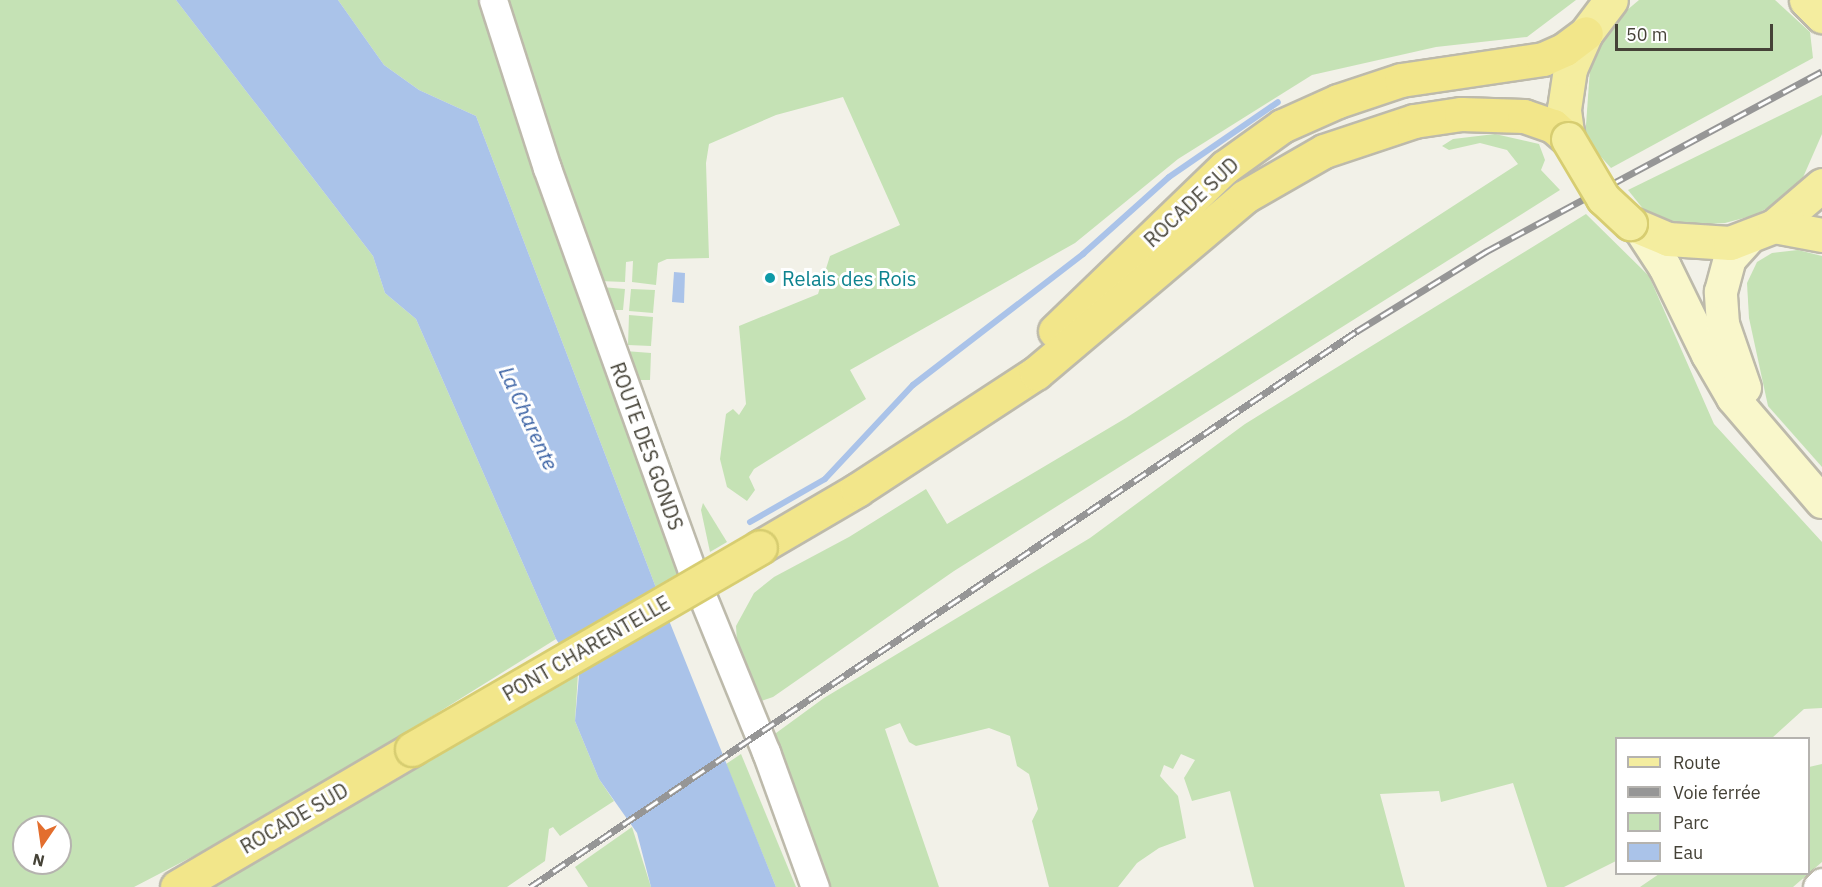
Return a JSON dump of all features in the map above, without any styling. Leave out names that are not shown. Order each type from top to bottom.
[{"type":"highway","name":"ROCADE SUD","points":[[857,490],[962,412],[1081,306],[1225,167],[1282,126],[1338,101],[1401,80],[1543,59],[1565,50],[1586,33]]},
{"type":"highway","name":"ROCADE SUD","points":[[760,547],[857,490],[1036,373],[1236,203],[1324,151],[1414,121],[1461,114],[1524,116],[1553,126],[1568,139]]},
{"type":"highway","name":"PONT CHARENTELLE","points":[[412,749],[760,547]]},
{"type":"highway","name":"ROCADE SUD","points":[[177,887],[412,749]]},
{"type":"main road","points":[[1611,0],[1586,33],[1570,69],[1564,109],[1568,139],[1603,198],[1635,226],[1665,267],[1708,355],[1733,398],[1822,502]]},
{"type":"main road","points":[[1806,0],[1822,16]]},
{"type":"main road","points":[[1788,464],[1739,377],[1723,324],[1724,278],[1730,259],[1822,186]]},
{"type":"main road","points":[[1635,226],[1691,243],[1730,243],[1763,231],[1822,235]]},
{"type":"street","name":"ROUTE DES GONDS","points":[[493,0],[547,168],[688,560],[766,752],[815,887]]},
{"type":"street","points":[[1817,887],[1822,882]]},
{"type":"green space","points":[[0,0],[176,0],[373,256],[385,293],[416,319],[556,639],[280,811],[134,887],[0,887]]},
{"type":"green space","points":[[338,0],[1576,0],[1527,37],[1436,47],[1312,75],[1178,159],[1075,243],[850,370],[866,399],[754,469],[749,477],[755,490],[747,501],[727,487],[720,459],[726,414],[733,409],[739,415],[746,404],[739,326],[818,294],[830,256],[900,225],[843,97],[776,115],[709,144],[706,163],[709,258],[667,259],[658,263],[656,285],[632,282],[633,261],[626,262],[625,282],[599,281],[692,571],[658,593],[476,116],[419,90],[384,65]]},
{"type":"green space","points":[[1639,0],[1775,0],[1810,32],[1813,58],[1611,168],[1585,139],[1591,55],[1607,27]]},
{"type":"green space","points":[[1822,95],[1822,134],[1801,182],[1783,199],[1755,215],[1725,223],[1695,225],[1656,218],[1648,215],[1628,190]]},
{"type":"green space","points":[[1495,134],[1539,144],[1545,160],[1541,170],[1560,190],[954,571],[773,697],[758,702],[738,661],[736,626],[754,593],[774,577],[849,537],[926,489],[947,524],[1126,418],[1518,164],[1507,150],[1480,143],[1449,150],[1442,146],[1453,139]]},
{"type":"green space","points":[[1586,214],[1649,276],[1714,424],[1822,542],[1822,708],[1804,709],[1773,737],[1615,737],[1615,862],[1564,887],[1547,887],[1513,783],[1441,802],[1439,791],[1380,794],[1405,887],[1254,887],[1230,791],[1192,801],[1184,778],[1195,760],[1181,754],[1173,769],[1164,765],[1160,776],[1178,796],[1186,838],[1159,848],[1137,863],[1118,887],[1049,887],[1032,821],[1038,809],[1029,774],[1017,766],[1010,736],[989,728],[916,746],[909,742],[900,723],[885,729],[939,887],[827,887],[772,736],[824,698],[1090,538],[1245,424]]},
{"type":"green space","points":[[1798,250],[1822,256],[1822,467],[1768,406],[1749,318],[1747,283],[1757,262],[1772,253]]},
{"type":"green space","points":[[601,287],[625,289],[623,310],[609,310]]},
{"type":"green space","points":[[631,289],[655,290],[653,313],[629,311]]},
{"type":"green space","points":[[629,315],[653,317],[651,346],[628,345]]},
{"type":"green space","points":[[625,351],[651,353],[650,380],[640,380],[673,470],[668,471]]},
{"type":"green space","points":[[703,503],[727,542],[710,552],[701,510]]},
{"type":"green space","points":[[578,673],[575,721],[599,779],[614,801],[560,836],[553,827],[549,829],[545,861],[507,887],[214,887]]},
{"type":"green space","points":[[741,754],[796,887],[776,887],[726,764]]},
{"type":"green space","points":[[1822,764],[1822,862],[1810,872],[1810,767]]},
{"type":"green space","points":[[632,827],[651,887],[588,887],[575,867]]},
{"type":"green space","points":[[1658,875],[1807,875],[1793,887],[1640,887]]},
{"type":"water","name":"La Charente","points":[[176,0],[338,0],[384,65],[419,90],[476,116],[658,593],[776,887],[651,887],[637,833],[599,779],[575,721],[579,675],[556,639],[416,319],[385,293],[373,256]]},
{"type":"water","points":[[674,272],[685,273],[684,303],[672,302]]},
{"type":"waterway","points":[[750,522],[825,479],[913,385],[1083,254],[1169,177],[1278,102]]},
{"type":"railway","points":[[530,887],[1357,331],[1487,251],[1822,71]]},
{"type":"place","name":"Relais des Rois","points":[[770,278]]}]
